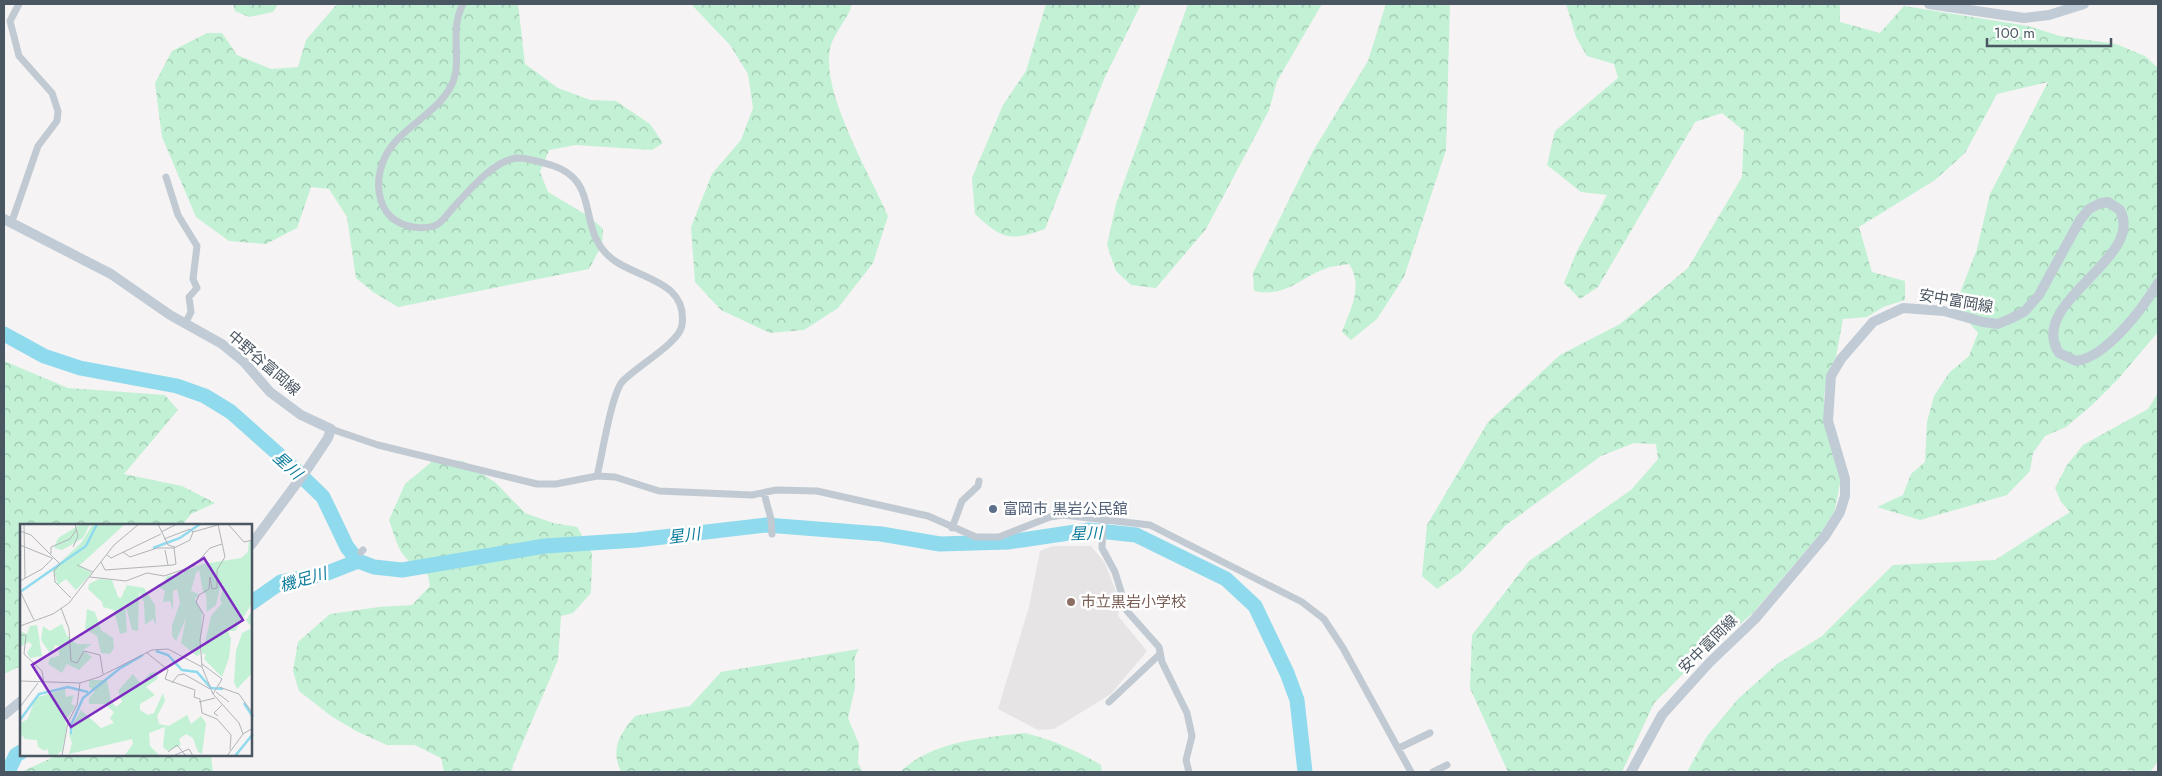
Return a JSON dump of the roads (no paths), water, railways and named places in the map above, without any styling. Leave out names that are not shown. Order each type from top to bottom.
[{"type":"main road","points":[[1930,4],[2024,18],[2049,15],[2084,4]]},
{"type":"main road","name":"安中富岡線","points":[[1631,772],[1662,715],[1709,663],[1755,619],[1825,536],[1840,512],[1845,496],[1845,479],[1828,421],[1832,376],[1841,359],[1872,322],[1902,308],[1944,311],[1983,322],[1998,324],[2026,311],[2044,288],[2080,220],[2089,209],[2101,202],[2108,202],[2120,210],[2125,222],[2124,230],[2116,247],[2057,318],[2052,334],[2055,346],[2059,352],[2076,361],[2093,357],[2103,349],[2140,309],[2158,283]]},
{"type":"main road","name":"中野谷富岡線","points":[[8,221],[122,280],[185,324],[233,352],[278,399],[301,415],[331,429]]},
{"type":"main road","points":[[252,544],[308,468],[331,429]]},
{"type":"main road","points":[[4,714],[20,702]]},
{"type":"street","points":[[8,221],[38,146],[57,121],[58,110],[52,93],[19,56],[10,21],[19,4]]},
{"type":"street","points":[[463,4],[455,28],[455,77],[441,100],[397,141],[386,156],[381,170],[381,201],[388,215],[398,224],[422,228],[436,226],[483,177],[501,164],[516,158],[554,166],[573,177],[583,188],[593,237],[604,252],[637,274],[663,283],[675,294],[682,313],[682,326],[676,338],[632,372],[620,385],[597,476]]},
{"type":"street","points":[[166,177],[178,215],[198,246],[193,279],[197,288],[189,297],[191,312],[185,324]]},
{"type":"street","points":[[331,429],[378,445],[538,484],[556,484],[597,476],[615,477],[659,491],[729,495],[794,489],[817,491],[928,516],[976,537],[999,537],[1050,517],[1063,515],[1103,521],[1150,524],[1302,602],[1324,619],[1339,641],[1411,772]]},
{"type":"street","points":[[952,528],[962,501],[978,486],[979,481]]},
{"type":"street","points":[[764,493],[771,519],[772,534]]},
{"type":"street","points":[[1103,521],[1102,548],[1115,572],[1127,611],[1159,647],[1160,654],[1187,713],[1192,736],[1186,760],[1189,772]]},
{"type":"street","points":[[1109,702],[1160,654]]},
{"type":"street","points":[[1399,748],[1430,733]]},
{"type":"street","points":[[1433,772],[1447,765]]},
{"type":"waterway","name":"星川","points":[[4,334],[44,356],[80,368],[177,386],[205,396],[231,412],[323,497],[347,547],[358,561],[374,567],[402,570],[545,546],[637,540],[766,525],[881,534],[940,544],[1008,542],[1089,530],[1136,535],[1226,579],[1255,606],[1287,673],[1297,700],[1305,772]]},
{"type":"waterway","name":"機足川","points":[[252,602],[281,582],[325,574],[358,561]]},
{"type":"waterway","name":"機足川","points":[[8,772],[16,755],[20,753]]},
{"type":"place","name":"富岡市 黒岩公民舘","points":[[993,509]]},
{"type":"place","name":"市立黒岩小学校","points":[[1071,602]]}]
